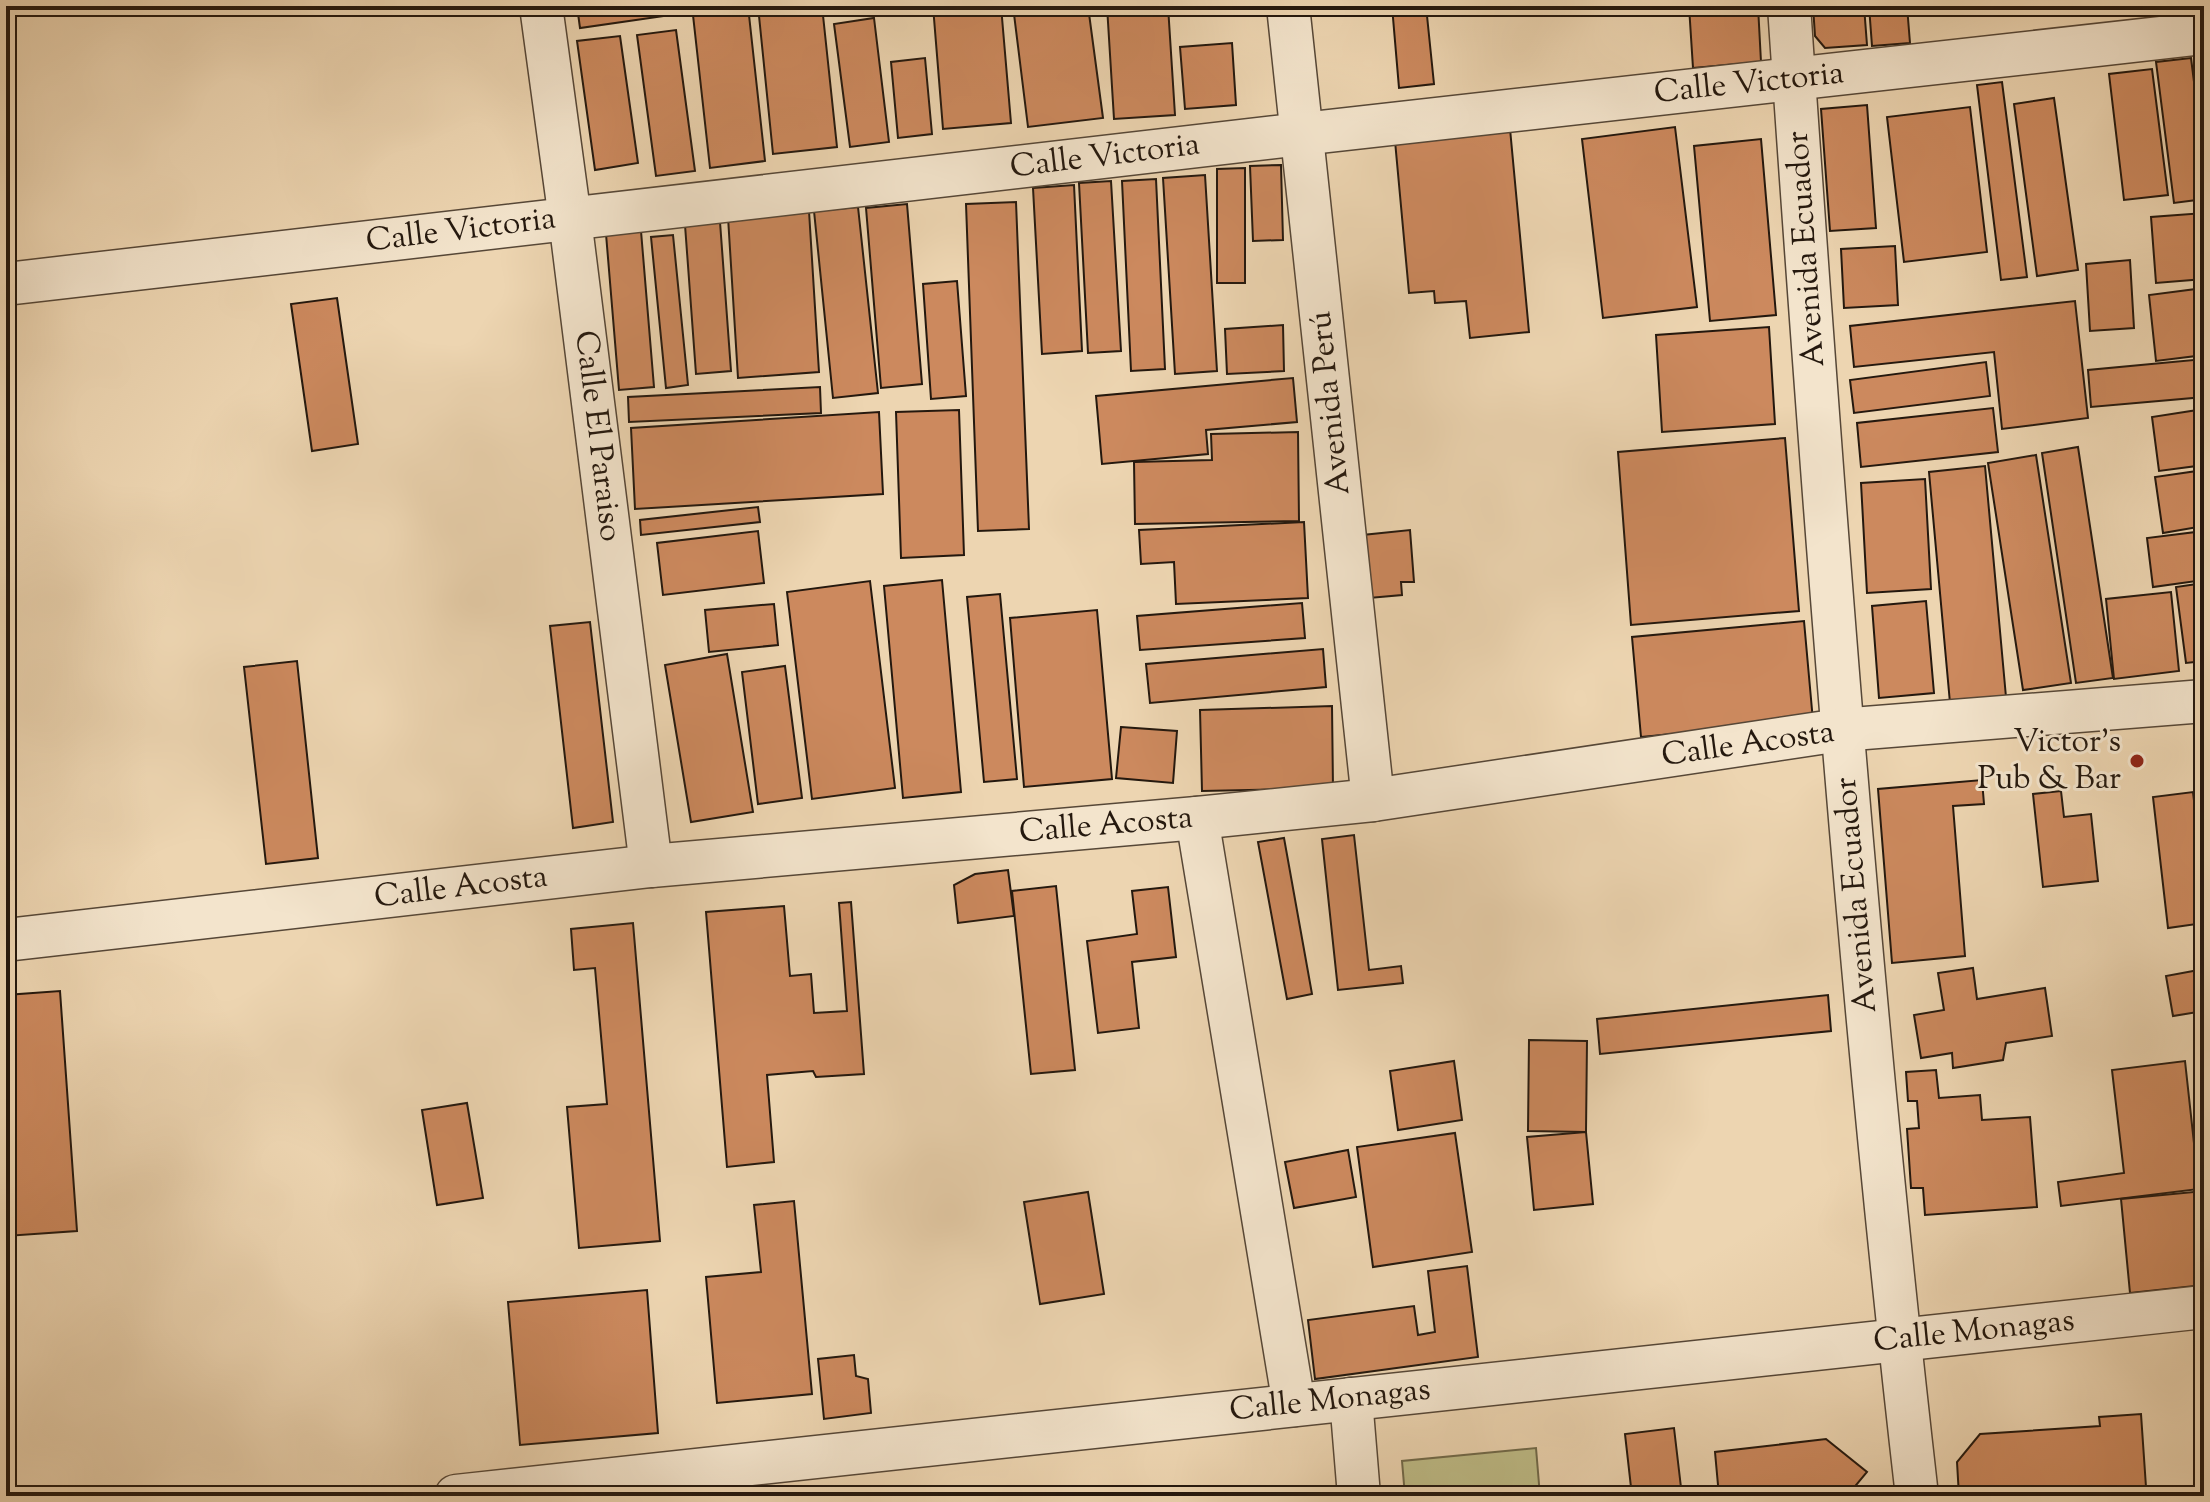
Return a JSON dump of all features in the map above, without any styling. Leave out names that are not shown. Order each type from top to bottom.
[{"type":"street","name":"Calle El Paraiso","points":[[541,6],[651,866]]},
{"type":"street","name":"Avenida Perú","points":[[1288,6],[1373,800]]},
{"type":"street","name":"Avenida Ecuador","points":[[1789,6],[1841,731],[1899,1340],[1917,1496]]},
{"type":"street","name":"Calle Victoria","points":[[6,278],[570,219],[2204,33]]},
{"type":"street","name":"Calle Acosta","points":[[6,940],[651,866],[1373,800],[1841,731],[2204,701]]},
{"type":"street","points":[[1197,818],[1294,1405]]},
{"type":"street","name":"Calle Monagas","points":[[456,1496],[753,1480],[1294,1405],[2204,1307]]},
{"type":"street","points":[[1351,1399],[1359,1496]]},
{"type":"shaded area","points":[[1536,1448],[1540,1496],[1405,1496],[1402,1461]]},
{"type":"building","points":[[577,6],[684,6],[685,13],[580,28]]},
{"type":"building","points":[[692,6],[748,6],[765,161],[710,168]]},
{"type":"building","points":[[758,6],[822,6],[837,147],[773,154]]},
{"type":"building","points":[[933,6],[1001,6],[1011,123],[943,129]]},
{"type":"building","points":[[1088,6],[1103,118],[1028,127],[1014,14]]},
{"type":"building","points":[[1107,6],[1168,6],[1175,115],[1114,119]]},
{"type":"building","points":[[1392,6],[1426,6],[1434,84],[1399,88]]},
{"type":"building","points":[[1689,6],[1758,6],[1761,62],[1693,68]]},
{"type":"building","points":[[1813,6],[1864,6],[1867,45],[1825,48],[1815,36]]},
{"type":"building","points":[[1869,6],[1907,6],[1910,43],[1872,46]]},
{"type":"building","points":[[2125,6],[2157,6],[2157,8],[2126,11]]},
{"type":"building","points":[[874,18],[889,142],[850,147],[834,24]]},
{"type":"building","points":[[676,30],[695,171],[656,176],[637,35]]},
{"type":"building","points":[[620,36],[638,163],[595,170],[577,41]]},
{"type":"building","points":[[1232,43],[1236,105],[1185,109],[1180,47]]},
{"type":"building","points":[[925,58],[932,134],[898,138],[891,62]]},
{"type":"building","points":[[2191,58],[2204,161],[2204,199],[2174,203],[2156,62]]},
{"type":"building","points":[[2152,69],[2168,195],[2124,200],[2109,74]]},
{"type":"building","points":[[2204,71],[2204,115],[2199,72]]},
{"type":"building","points":[[2002,82],[2027,277],[2001,280],[1977,85]]},
{"type":"building","points":[[2054,98],[2078,270],[2037,276],[2014,104]]},
{"type":"building","points":[[1867,105],[1876,228],[1830,231],[1821,109]]},
{"type":"building","points":[[1970,107],[1987,252],[1904,262],[1887,117]]},
{"type":"building","points":[[1509,118],[1529,332],[1470,338],[1466,301],[1435,303],[1434,291],[1409,293],[1394,130]]},
{"type":"building","points":[[1675,127],[1697,307],[1603,318],[1582,139]]},
{"type":"building","points":[[1761,139],[1776,315],[1710,321],[1694,146]]},
{"type":"building","points":[[1281,165],[1283,240],[1253,241],[1250,166]]},
{"type":"building","points":[[1245,168],[1245,283],[1217,283],[1217,169]]},
{"type":"building","points":[[1205,175],[1217,371],[1175,374],[1163,178]]},
{"type":"building","points":[[1156,179],[1165,369],[1131,371],[1122,181]]},
{"type":"building","points":[[1111,181],[1121,351],[1088,353],[1079,183]]},
{"type":"building","points":[[1074,185],[1082,351],[1042,354],[1033,188]]},
{"type":"building","points":[[1016,202],[1029,529],[978,531],[966,204]]},
{"type":"building","points":[[907,204],[922,384],[881,388],[866,208]]},
{"type":"building","points":[[858,207],[878,393],[833,398],[814,211]]},
{"type":"building","points":[[809,211],[819,372],[738,378],[728,217]]},
{"type":"building","points":[[2204,213],[2204,279],[2156,283],[2151,217]]},
{"type":"building","points":[[720,222],[731,371],[696,374],[685,225]]},
{"type":"building","points":[[641,231],[654,387],[619,390],[606,234]]},
{"type":"building","points":[[673,235],[688,385],[666,388],[651,237]]},
{"type":"building","points":[[1895,246],[1898,305],[1844,308],[1841,249]]},
{"type":"building","points":[[2130,260],[2134,328],[2090,331],[2086,264]]},
{"type":"building","points":[[957,281],[966,396],[931,399],[923,284]]},
{"type":"building","points":[[2204,288],[2204,355],[2156,361],[2149,295]]},
{"type":"building","points":[[337,298],[358,444],[312,451],[291,304]]},
{"type":"building","points":[[2075,301],[2088,418],[2002,429],[1994,352],[1854,367],[1850,326]]},
{"type":"building","points":[[1283,325],[1284,371],[1227,374],[1225,329]]},
{"type":"building","points":[[1769,327],[1775,424],[1662,432],[1656,335]]},
{"type":"building","points":[[2204,359],[2204,397],[2091,407],[2088,370]]},
{"type":"building","points":[[1986,362],[1990,396],[1854,413],[1850,380]]},
{"type":"building","points":[[1293,378],[1297,422],[1206,430],[1208,454],[1102,464],[1096,396]]},
{"type":"building","points":[[820,387],[821,413],[629,422],[628,397]]},
{"type":"building","points":[[1993,408],[1998,452],[1861,467],[1857,423]]},
{"type":"building","points":[[2204,409],[2204,465],[2159,471],[2152,417]]},
{"type":"building","points":[[959,410],[964,555],[901,558],[896,412]]},
{"type":"building","points":[[879,412],[883,494],[635,509],[631,428]]},
{"type":"building","points":[[1298,432],[1299,521],[1135,524],[1134,462],[1212,460],[1211,434]]},
{"type":"building","points":[[1785,438],[1799,611],[1631,625],[1618,452]]},
{"type":"building","points":[[2078,447],[2113,678],[2076,683],[2042,453]]},
{"type":"building","points":[[2036,455],[2071,683],[2023,690],[1988,463]]},
{"type":"building","points":[[1985,466],[2006,697],[1950,703],[1929,472]]},
{"type":"building","points":[[2204,470],[2204,526],[2163,533],[2155,477]]},
{"type":"building","points":[[1925,479],[1931,589],[1867,593],[1861,483]]},
{"type":"building","points":[[758,507],[760,522],[641,535],[640,520]]},
{"type":"building","points":[[1304,522],[1308,598],[1176,604],[1174,562],[1141,564],[1139,530]]},
{"type":"building","points":[[1410,530],[1414,582],[1401,582],[1402,595],[1358,599],[1353,536]]},
{"type":"building","points":[[758,531],[764,583],[663,595],[657,543]]},
{"type":"building","points":[[2204,531],[2204,580],[2153,587],[2147,538]]},
{"type":"building","points":[[942,580],[961,792],[903,798],[884,586]]},
{"type":"building","points":[[870,581],[895,788],[812,799],[787,592]]},
{"type":"building","points":[[2204,583],[2204,661],[2186,663],[2176,587]]},
{"type":"building","points":[[2171,592],[2179,671],[2114,679],[2106,599]]},
{"type":"building","points":[[1000,594],[1017,779],[984,782],[967,597]]},
{"type":"building","points":[[1926,601],[1934,693],[1879,698],[1872,606]]},
{"type":"building","points":[[1302,603],[1305,638],[1140,650],[1137,616]]},
{"type":"building","points":[[774,604],[778,645],[709,652],[705,610]]},
{"type":"building","points":[[1097,610],[1112,779],[1024,787],[1010,618]]},
{"type":"building","points":[[1804,621],[1813,721],[1641,737],[1632,637]]},
{"type":"building","points":[[590,622],[613,822],[573,828],[550,626]]},
{"type":"building","points":[[1323,649],[1326,687],[1150,703],[1146,664]]},
{"type":"building","points":[[727,654],[753,812],[691,822],[665,665]]},
{"type":"building","points":[[297,661],[318,858],[266,864],[244,667]]},
{"type":"building","points":[[785,666],[802,798],[758,804],[742,672]]},
{"type":"building","points":[[1332,706],[1333,788],[1202,791],[1200,710]]},
{"type":"building","points":[[1121,727],[1177,731],[1173,783],[1116,778]]},
{"type":"building","points":[[1982,780],[1984,804],[1953,806],[1965,956],[1892,963],[1878,789]]},
{"type":"building","points":[[2061,791],[2064,817],[2091,814],[2098,881],[2043,887],[2033,794]]},
{"type":"building","points":[[2193,792],[2204,888],[2204,923],[2168,928],[2153,797]]},
{"type":"building","points":[[1354,835],[1369,970],[1401,966],[1403,983],[1338,990],[1322,839]]},
{"type":"building","points":[[1284,838],[1312,994],[1287,999],[1258,842]]},
{"type":"building","points":[[1008,870],[1014,916],[958,923],[954,885],[975,874]]},
{"type":"building","points":[[1056,886],[1075,1070],[1031,1074],[1012,891]]},
{"type":"building","points":[[1168,887],[1176,957],[1132,962],[1139,1028],[1098,1033],[1087,941],[1137,934],[1132,891]]},
{"type":"building","points":[[851,902],[864,1074],[816,1077],[813,1071],[767,1075],[774,1162],[727,1167],[706,912],[784,906],[790,976],[811,974],[814,1013],[847,1011],[839,903]]},
{"type":"building","points":[[633,923],[660,1241],[579,1248],[567,1107],[607,1104],[595,968],[574,970],[571,929]]},
{"type":"building","points":[[1973,968],[1977,999],[2045,988],[2052,1036],[2006,1043],[2003,1060],[1953,1068],[1952,1053],[1921,1058],[1914,1015],[1944,1010],[1938,973]]},
{"type":"building","points":[[2204,969],[2204,1011],[2173,1016],[2166,976]]},
{"type":"building","points":[[60,991],[77,1231],[6,1236],[6,995]]},
{"type":"building","points":[[1828,995],[1831,1031],[1600,1054],[1597,1019]]},
{"type":"building","points":[[1529,1040],[1587,1041],[1586,1132],[1528,1131]]},
{"type":"building","points":[[1454,1061],[1462,1120],[1398,1130],[1390,1071]]},
{"type":"building","points":[[2185,1061],[2199,1189],[2061,1206],[2058,1182],[2124,1173],[2112,1070]]},
{"type":"building","points":[[1936,1070],[1939,1098],[1980,1095],[1982,1120],[2030,1117],[2037,1207],[1925,1215],[1923,1188],[1911,1188],[1907,1129],[1919,1128],[1917,1101],[1908,1101],[1906,1072]]},
{"type":"building","points":[[467,1103],[483,1198],[437,1205],[422,1110]]},
{"type":"building","points":[[1586,1132],[1593,1204],[1534,1210],[1527,1137]]},
{"type":"building","points":[[1455,1133],[1472,1252],[1373,1267],[1357,1147]]},
{"type":"building","points":[[1348,1150],[1356,1197],[1294,1208],[1285,1162]]},
{"type":"building","points":[[2204,1191],[2204,1285],[2130,1293],[2121,1199]]},
{"type":"building","points":[[1088,1192],[1104,1294],[1040,1304],[1024,1202]]},
{"type":"building","points":[[794,1201],[812,1394],[717,1403],[706,1277],[761,1272],[754,1205]]},
{"type":"building","points":[[1467,1266],[1478,1357],[1315,1379],[1308,1320],[1414,1306],[1418,1335],[1435,1332],[1428,1271]]},
{"type":"building","points":[[647,1290],[658,1433],[520,1445],[508,1302]]},
{"type":"building","points":[[854,1355],[856,1376],[868,1379],[871,1413],[824,1419],[818,1359]]},
{"type":"building","points":[[2141,1414],[2146,1487],[2018,1496],[1959,1496],[1957,1462],[1980,1434],[2100,1426],[2099,1417]]},
{"type":"building","points":[[1674,1428],[1682,1496],[1632,1496],[1625,1434]]},
{"type":"building","points":[[1826,1439],[1867,1472],[1847,1496],[1719,1496],[1715,1452]]},
{"type":"building","points":[[1282,1491],[1282,1496],[1252,1496],[1252,1493]]},
{"type":"place","name":"Victor's Pub & Bar","points":[[2137,761]]}]
